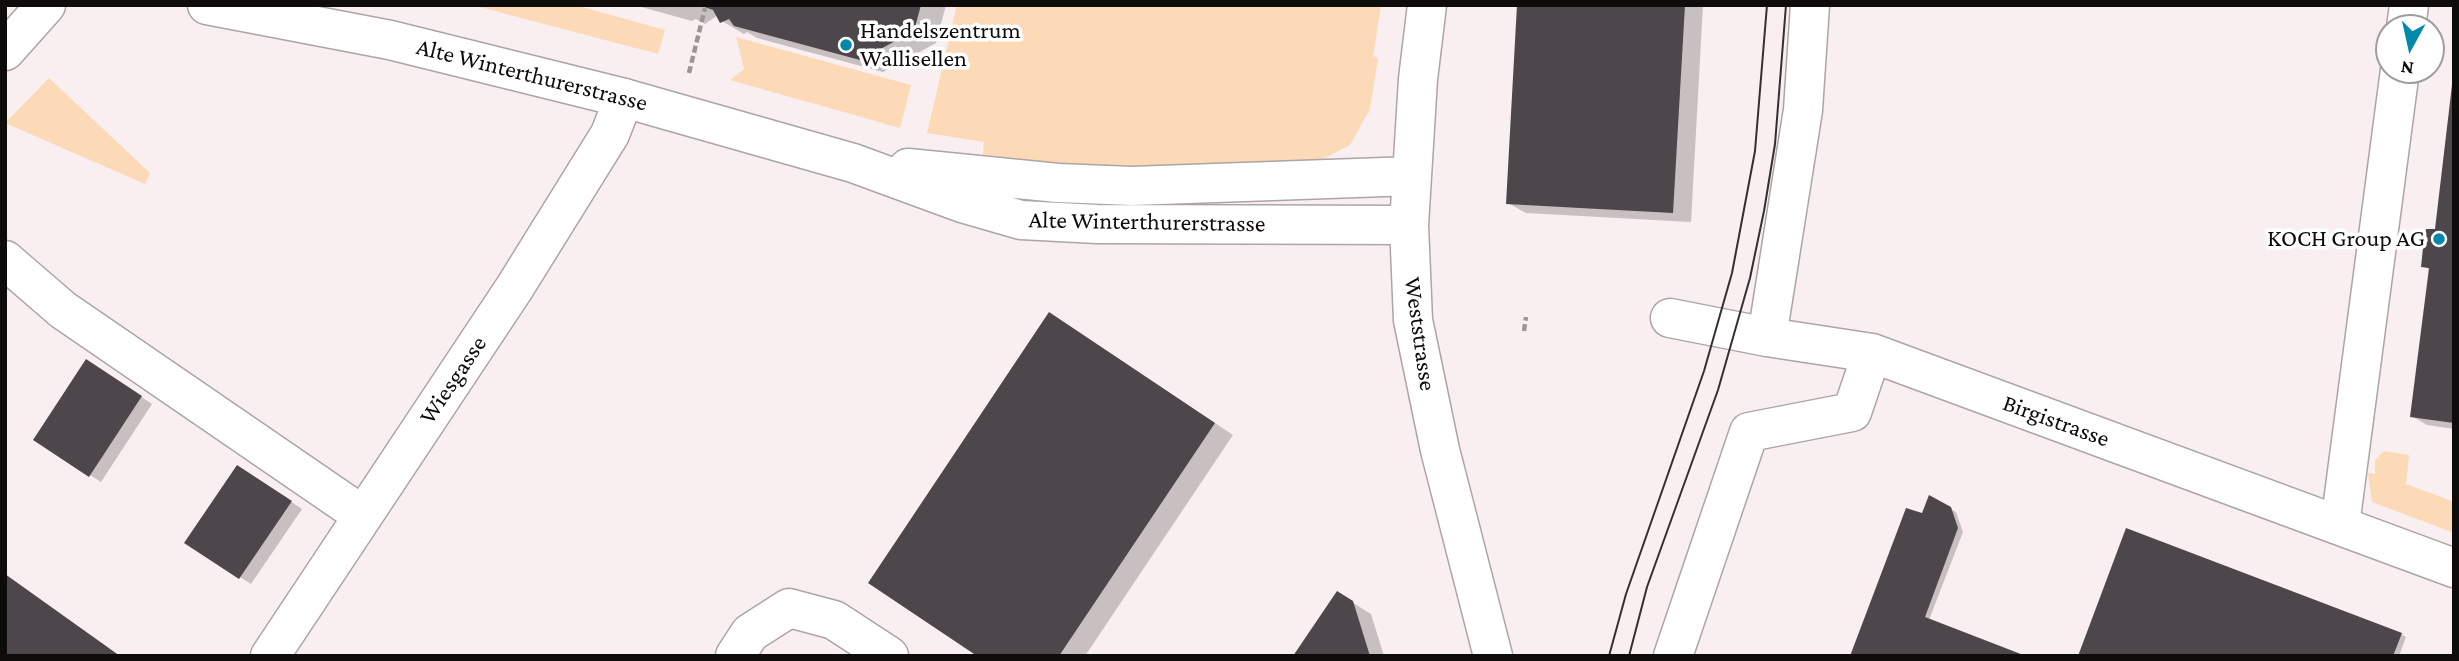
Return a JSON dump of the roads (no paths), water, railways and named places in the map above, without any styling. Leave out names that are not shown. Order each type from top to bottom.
[{"type":"street","points":[[5,51],[46,5]]},
{"type":"street","name":"Alte Winterthurerstrasse","points":[[207,5],[390,40],[624,98],[853,163],[962,203],[1021,220],[1097,224],[1409,225]]},
{"type":"street","name":"Weststrasse","points":[[1427,5],[1418,79],[1409,225],[1413,320],[1440,450],[1493,656]]},
{"type":"street","points":[[1767,337],[1803,110],[1810,5]]},
{"type":"street","points":[[2340,525],[2398,84]]},
{"type":"street","name":"Wiesgasse","points":[[270,656],[515,287],[610,134],[624,98]]},
{"type":"street","name":"Alte Winterthurerstrasse","points":[[853,163],[1058,183],[1132,187],[1412,176]]},
{"type":"street","points":[[5,260],[63,310],[362,515]]},
{"type":"street","name":"Birgistrasse","points":[[1670,318],[1767,337],[1872,353],[2454,568]]},
{"type":"street","points":[[1672,656],[1749,432],[1852,412],[1872,353]]},
{"type":"street","points":[[735,656],[750,633],[789,608],[834,620],[889,656]]},
{"type":"tram line","points":[[1609,656],[1626,594],[1704,371],[1732,273],[1755,151],[1767,5]]},
{"type":"tram line","points":[[1629,656],[1647,587],[1718,390],[1750,278],[1775,144],[1786,5]]},
{"type":"place","name":"Handelszentrum Wallisellen","points":[[846,45]]},
{"type":"place","name":"KOCH Group AG","points":[[2439,239]]}]
